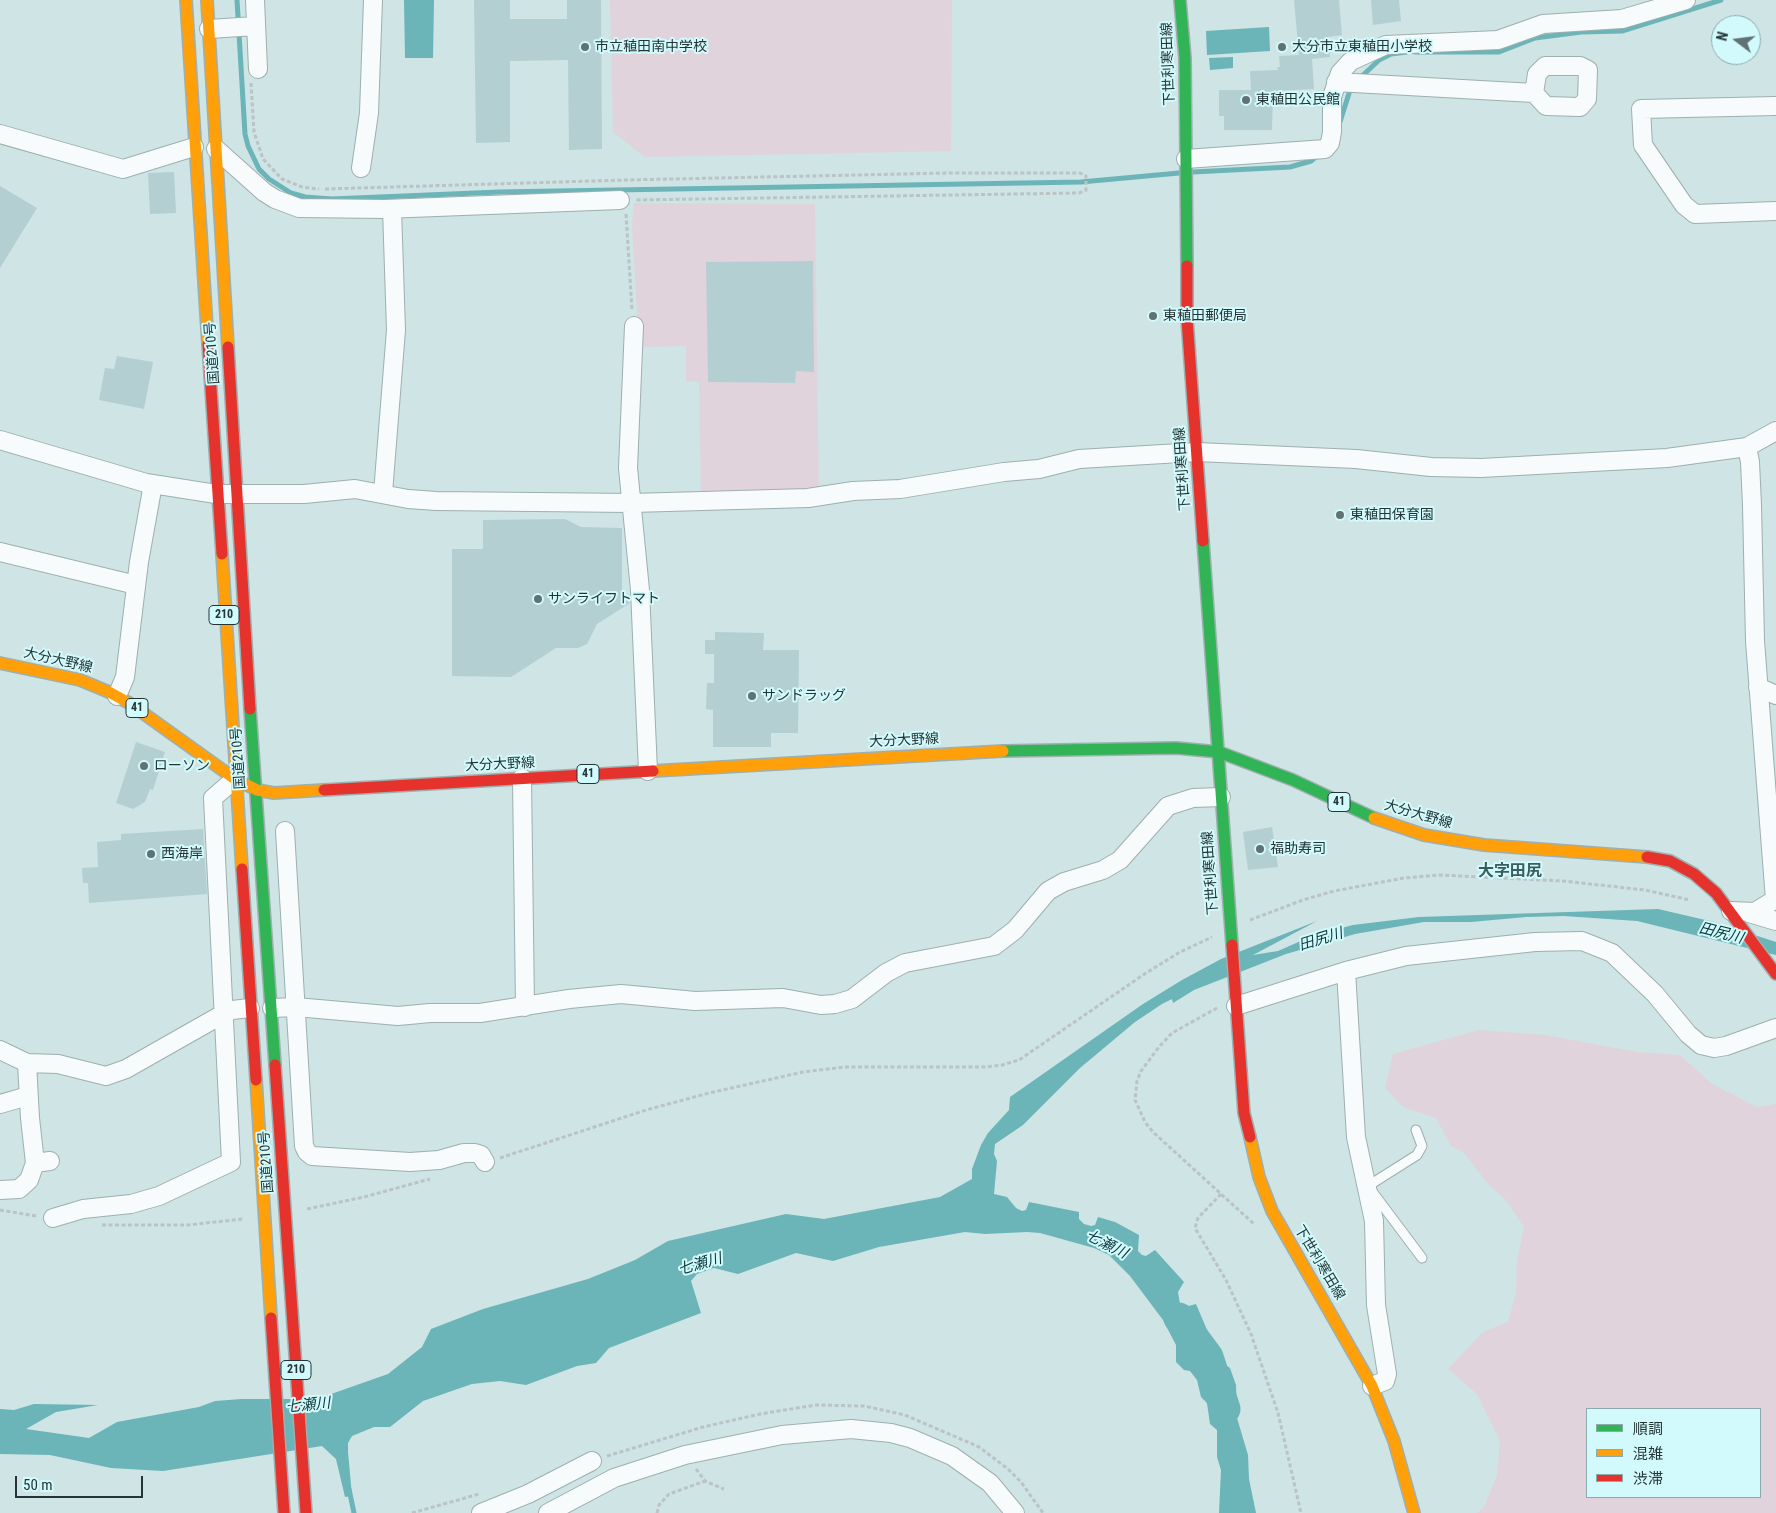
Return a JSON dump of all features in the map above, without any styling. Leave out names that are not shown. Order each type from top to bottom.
[{"type":"main road","name":"国道210号","points":[[186,0],[216,494],[284,1513]]},
{"type":"main road","name":"国道210号","points":[[207,0],[237,495],[306,1513]]},
{"type":"main road","name":"下世利寒田線","points":[[1180,0],[1185,58],[1187,319],[1219,752],[1226,934],[1236,988],[1244,1113],[1250,1144],[1265,1193],[1286,1240],[1345,1335],[1372,1386],[1394,1441],[1414,1513]]},
{"type":"main road","name":"大分大野線","points":[[0,663],[80,680],[117,696],[235,779],[257,790],[274,793],[1002,751],[1176,748],[1219,752],[1237,757],[1293,780],[1382,822],[1424,835],[1484,844],[1639,854],[1670,862],[1702,880],[1739,915],[1762,956],[1776,974]]},
{"type":"street","points":[[254,74],[242,27],[255,0]]},
{"type":"street","points":[[360,168],[369,112],[373,0]]},
{"type":"street","points":[[1186,159],[1325,148],[1330,143],[1332,132],[1332,97],[1340,73],[1352,61],[1386,45],[1498,40],[1543,24],[1622,19],[1686,0]]},
{"type":"street","points":[[209,29],[242,27]]},
{"type":"street","points":[[1336,82],[1534,93]]},
{"type":"street","points":[[1776,106],[1641,109],[1643,145],[1684,205],[1695,214],[1776,211]]},
{"type":"street","points":[[0,134],[123,169],[194,148]]},
{"type":"street","points":[[216,149],[254,184],[287,204],[312,209],[392,209],[624,203]]},
{"type":"street","points":[[383,493],[396,330],[392,209]]},
{"type":"street","points":[[634,326],[628,468],[643,644],[648,771]]},
{"type":"street","points":[[0,440],[153,484],[216,494],[304,494],[355,489],[408,499],[436,501],[632,503],[808,498],[853,491],[900,489],[1004,472],[1039,469],[1079,459],[1197,452],[1356,459],[1414,465],[1481,468],[1667,458],[1747,448],[1776,431]]},
{"type":"street","points":[[1739,915],[1766,907],[1775,900],[1755,641],[1750,462],[1747,448]]},
{"type":"street","points":[[117,696],[125,677],[136,585],[153,484]]},
{"type":"street","points":[[0,552],[136,585]]},
{"type":"street","points":[[1758,686],[1776,696]]},
{"type":"street","points":[[522,778],[525,1007]]},
{"type":"street","points":[[53,1218],[83,1209],[112,1208],[153,1198],[231,1162],[213,798],[235,779]]},
{"type":"street","points":[[272,1008],[296,1007],[390,1017],[430,1013],[480,1013],[569,999],[621,994],[695,1001],[772,998],[821,1005],[843,1002],[860,994],[886,973],[905,963],[987,948],[1002,942],[1015,930],[1048,891],[1064,882],[1103,870],[1120,860],[1136,843],[1158,814],[1168,806],[1193,798],[1221,796]]},
{"type":"street","points":[[285,831],[304,1146],[307,1152],[312,1156],[410,1162],[439,1160],[464,1153],[475,1153],[481,1155],[485,1162]]},
{"type":"street","points":[[1739,915],[1776,921]]},
{"type":"street","points":[[1236,1006],[1377,962],[1440,951],[1535,942],[1582,941],[1604,948],[1616,956],[1701,1045],[1714,1048],[1726,1046],[1776,1028]]},
{"type":"street","points":[[1346,971],[1356,1137],[1374,1221],[1378,1323],[1387,1374],[1385,1381],[1372,1386]]},
{"type":"street","points":[[0,1050],[27,1063],[58,1064],[106,1076],[126,1069],[224,1014],[250,1008]]},
{"type":"street","points":[[0,1190],[19,1189],[29,1180],[42,1162],[28,1096],[27,1063]]},
{"type":"street","points":[[0,1104],[28,1096]]},
{"type":"street","points":[[548,1513],[614,1478],[685,1455],[806,1431],[851,1429],[891,1433],[927,1444],[973,1469],[997,1490],[1015,1513]]},
{"type":"street","points":[[481,1513],[528,1494],[592,1461]]},
{"type":"lane","points":[[1416,1130],[1422,1146],[1418,1155],[1368,1186],[1422,1258]]},
{"type":"path","points":[[254,74],[254,132],[263,159],[282,179],[308,188],[950,173],[1080,173],[1086,176],[1086,190],[1080,193],[624,203],[634,326]]},
{"type":"path","points":[[1244,923],[1275,909],[1334,891],[1387,880],[1439,875],[1580,882],[1645,890],[1699,902]]},
{"type":"path","points":[[485,1162],[646,1110],[709,1093],[803,1072],[845,1067],[1002,1065],[1019,1060],[1180,952],[1226,934]]},
{"type":"path","points":[[1218,1007],[1186,1024],[1166,1040],[1141,1071],[1135,1091],[1139,1110],[1153,1132],[1260,1230]]},
{"type":"path","points":[[304,1209],[364,1197],[435,1178]]},
{"type":"path","points":[[1221,1194],[1198,1218],[1195,1228],[1226,1280],[1251,1334],[1278,1413],[1301,1513]]},
{"type":"path","points":[[685,1455],[705,1481],[724,1489]]},
{"type":"path","points":[[657,1513],[659,1505],[669,1494],[705,1481]]},
{"type":"shaded area","points":[[610,0],[952,0],[951,151],[645,157],[613,132]]},
{"type":"shaded area","points":[[634,203],[815,204],[819,494],[701,498],[699,382],[686,381],[686,346],[639,347],[632,224]]},
{"type":"shaded area","points":[[1479,1030],[1545,1035],[1637,1052],[1680,1055],[1712,1084],[1757,1107],[1776,1104],[1776,1513],[1477,1513],[1484,1507],[1497,1475],[1500,1441],[1477,1394],[1448,1369],[1483,1332],[1508,1322],[1516,1293],[1517,1261],[1524,1227],[1506,1200],[1489,1185],[1464,1153],[1451,1146],[1436,1118],[1403,1107],[1385,1088],[1393,1054]]},
{"type":"water","points":[[404,0],[434,0],[433,58],[405,58]]},
{"type":"water","points":[[1269,27],[1270,51],[1207,55],[1206,31]]},
{"type":"water","points":[[1233,57],[1233,68],[1210,70],[1209,58]]},
{"type":"water","name":"田尻川","points":[[1658,909],[1714,922],[1776,942],[1776,955],[1637,921],[1564,916],[1471,922],[1424,922],[1355,934],[1286,954],[1194,990],[1173,1003],[1172,999],[1162,1004],[1135,1022],[1080,1068],[1023,1125],[995,1144],[994,1154],[997,1161],[994,1194],[1007,1197],[1016,1208],[1022,1211],[1026,1210],[1029,1202],[1079,1212],[1079,1219],[1084,1224],[1091,1226],[1095,1225],[1098,1217],[1115,1222],[1139,1235],[1138,1251],[1142,1255],[1146,1256],[1155,1250],[1184,1282],[1178,1292],[1180,1304],[1185,1307],[1196,1304],[1210,1337],[1204,1355],[1204,1364],[1212,1370],[1224,1364],[1230,1368],[1236,1385],[1237,1418],[1248,1455],[1249,1479],[1256,1513],[1219,1513],[1221,1470],[1217,1457],[1217,1430],[1210,1424],[1207,1403],[1201,1397],[1197,1380],[1190,1371],[1184,1370],[1176,1362],[1176,1345],[1163,1320],[1130,1276],[1109,1255],[1094,1248],[1040,1233],[1027,1232],[985,1234],[965,1232],[879,1247],[833,1261],[796,1253],[738,1274],[714,1268],[697,1274],[691,1281],[701,1313],[609,1348],[596,1363],[577,1366],[526,1385],[500,1381],[472,1384],[423,1401],[390,1427],[374,1427],[352,1436],[348,1443],[348,1452],[352,1496],[345,1497],[336,1459],[322,1446],[163,1471],[111,1468],[50,1455],[0,1454],[0,1409],[14,1410],[34,1404],[98,1405],[56,1412],[26,1429],[89,1438],[117,1422],[199,1407],[215,1401],[317,1399],[388,1374],[422,1347],[431,1329],[483,1309],[588,1279],[635,1260],[668,1241],[786,1214],[824,1219],[940,1197],[972,1179],[972,1169],[981,1145],[988,1133],[1009,1110],[1010,1097],[1143,1004],[1182,980],[1221,959],[1317,921],[1253,955],[1278,951],[1312,936],[1353,925],[1419,917]]},
{"type":"building","points":[[474,0],[510,0],[510,19],[567,19],[567,0],[601,0],[602,149],[569,150],[568,60],[510,61],[510,142],[476,143]]},
{"type":"building","points":[[1294,0],[1339,0],[1342,35],[1328,37],[1330,57],[1312,59],[1314,89],[1273,91],[1272,130],[1224,130],[1224,116],[1219,116],[1219,90],[1251,90],[1250,71],[1278,70],[1277,67],[1280,67],[1279,56],[1299,55]]},
{"type":"building","points":[[1371,0],[1399,0],[1401,21],[1373,25]]},
{"type":"building","points":[[174,172],[176,213],[150,214],[148,173]]},
{"type":"building","points":[[0,186],[37,208],[0,268]]},
{"type":"building","points":[[813,261],[814,372],[796,371],[795,383],[708,382],[706,262]]},
{"type":"building","points":[[117,356],[153,362],[144,409],[99,400],[105,368],[114,369]]},
{"type":"building","name":"サンライフトマト","points":[[565,519],[581,527],[622,528],[622,597],[630,603],[597,624],[587,644],[578,648],[556,648],[511,677],[452,676],[452,549],[483,549],[483,520]]},
{"type":"building","name":"サンドラッグ","points":[[715,632],[764,633],[763,650],[799,650],[798,733],[771,733],[771,747],[713,747],[713,710],[706,709],[707,683],[714,683],[714,654],[705,654],[705,640],[715,640]]},
{"type":"building","name":"ローソン","points":[[136,742],[165,752],[153,790],[150,789],[145,802],[133,809],[116,803]]},
{"type":"building","name":"福助寿司","points":[[1272,827],[1278,867],[1248,870],[1243,832]]},
{"type":"building","name":"西海岸","points":[[203,829],[207,894],[89,903],[88,883],[83,883],[82,868],[98,867],[97,842],[121,840],[121,834]]},
{"type":"waterway","points":[[237,0],[245,134],[248,146],[259,169],[269,179],[291,193],[305,197],[332,199],[499,192],[1081,182],[1179,173]]},
{"type":"waterway","points":[[1415,52],[1499,52],[1535,38],[1581,32],[1622,31],[1721,0]]},
{"type":"waterway","points":[[1359,79],[1379,60],[1391,54],[1407,52]]},
{"type":"waterway","points":[[1338,128],[1351,87]]},
{"type":"waterway","points":[[1193,172],[1290,167],[1311,161],[1318,155]]},
{"type":"waterway","name":"七瀬川","points":[[1179,1318],[1208,1357],[1225,1409]]},
{"type":"waterway","points":[[349,1489],[354,1513]]},
{"type":"traffic: fast","points":[[1180,0],[1185,58],[1187,266]]},
{"type":"traffic: fast","points":[[1203,541],[1232,945]]},
{"type":"traffic: fast","points":[[250,709],[275,1065]]},
{"type":"traffic: fast","points":[[1003,751],[1176,748],[1219,752],[1293,780],[1374,818]]},
{"type":"traffic: slow","points":[[186,0],[208,344]]},
{"type":"traffic: slow","points":[[207,0],[228,347]]},
{"type":"traffic: slow","points":[[222,554],[242,869]]},
{"type":"traffic: slow","points":[[0,663],[80,680],[109,692],[129,703],[235,779],[257,790],[274,793],[324,790]]},
{"type":"traffic: slow","points":[[653,771],[1003,751]]},
{"type":"traffic: slow","points":[[1374,818],[1424,835],[1484,845],[1647,857]]},
{"type":"traffic: slow","points":[[256,1080],[271,1318]]},
{"type":"traffic: slow","points":[[1250,1137],[1259,1177],[1272,1211],[1372,1386],[1394,1441],[1414,1513]]},
{"type":"traffic: jam","points":[[1187,266],[1187,319],[1203,541]]},
{"type":"traffic: jam","points":[[208,344],[222,554]]},
{"type":"traffic: jam","points":[[228,347],[250,709]]},
{"type":"traffic: jam","points":[[324,790],[653,771]]},
{"type":"traffic: jam","points":[[1647,857],[1670,861],[1694,874],[1716,893],[1776,974]]},
{"type":"traffic: jam","points":[[242,869],[256,1080]]},
{"type":"traffic: jam","points":[[1232,945],[1244,1113],[1250,1137]]},
{"type":"traffic: jam","points":[[275,1065],[306,1513]]},
{"type":"traffic: jam","points":[[271,1318],[284,1513]]},
{"type":"place","name":"市立稙田南中学校","points":[[585,47]]},
{"type":"place","name":"大分市立東稙田小学校","points":[[1282,47]]},
{"type":"place","name":"東稙田公民館","points":[[1246,100]]},
{"type":"place","name":"東稙田郵便局","points":[[1153,316]]},
{"type":"place","name":"東稙田保育園","points":[[1340,515]]},
{"type":"place","name":"サンライフトマト","points":[[538,599]]},
{"type":"place","name":"サンドラッグ","points":[[752,696]]},
{"type":"place","name":"ローソン","points":[[144,766]]},
{"type":"place","name":"福助寿司","points":[[1260,849]]},
{"type":"place","name":"西海岸","points":[[151,854]]},
{"type":"district","name":"大字田尻","points":[[1510,872]]}]
